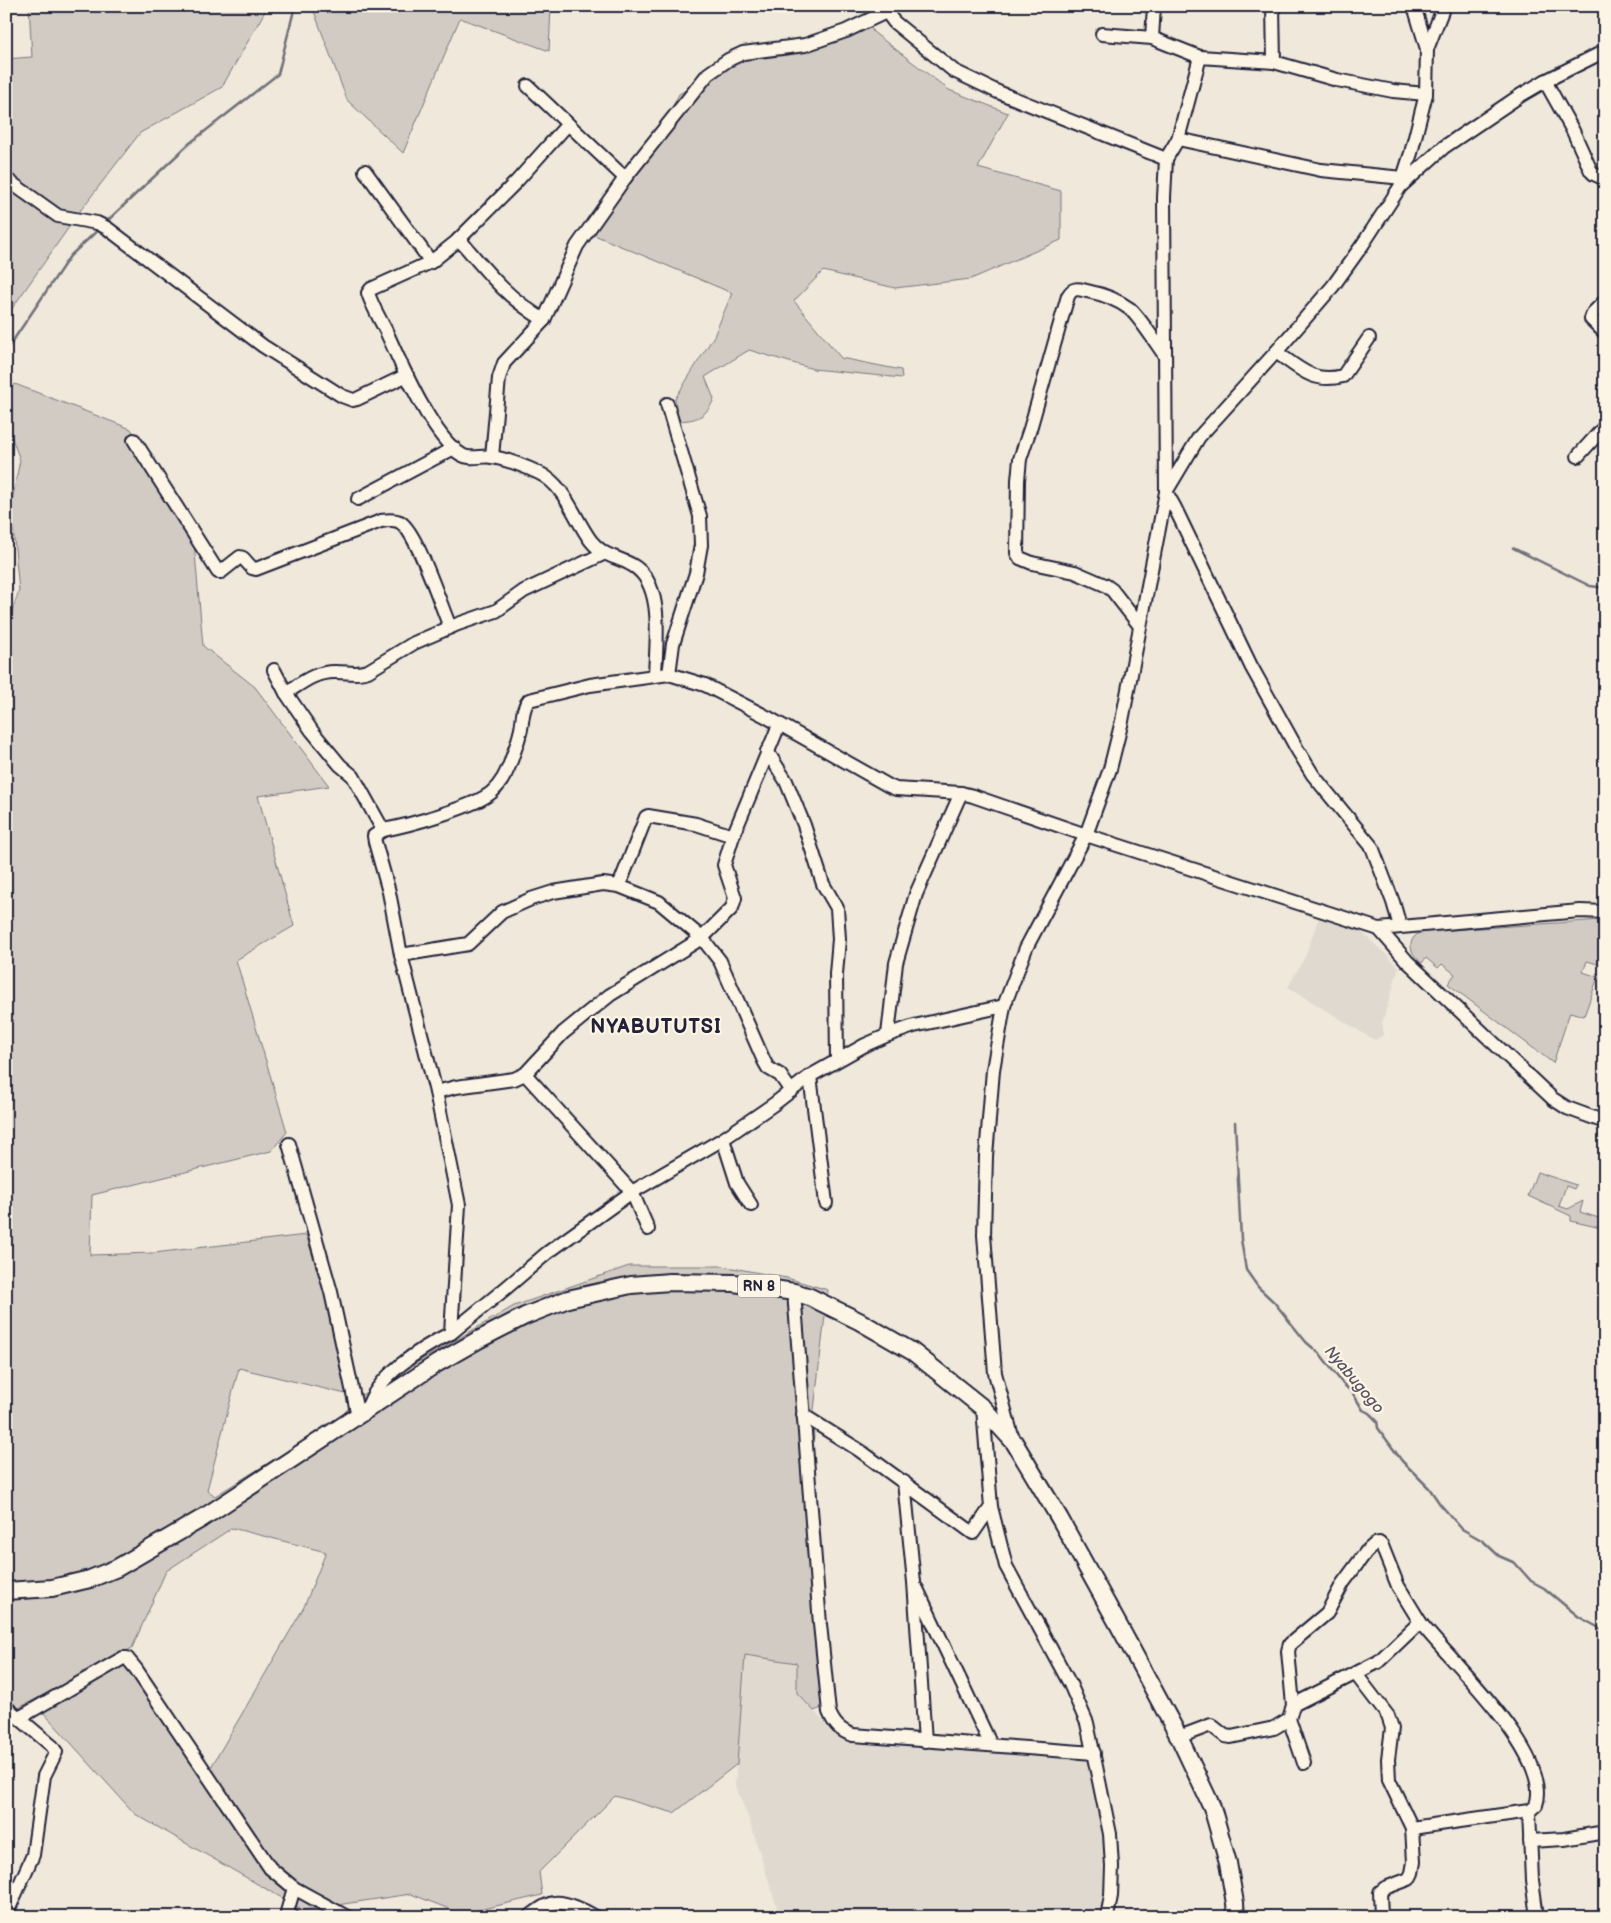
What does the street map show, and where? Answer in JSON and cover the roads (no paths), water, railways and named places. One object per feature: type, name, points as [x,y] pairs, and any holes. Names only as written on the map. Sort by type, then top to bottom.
[{"type":"main road","name":"RN 8","points":[[6,1592],[52,1588],[90,1579],[117,1568],[201,1519],[436,1364],[526,1316],[568,1299],[630,1285],[670,1282],[734,1283],[810,1296],[860,1321],[913,1352],[983,1408],[1014,1442],[1064,1528],[1179,1737],[1212,1807],[1228,1863],[1236,1917]]},
{"type":"street","points":[[1152,38],[1154,6]]},
{"type":"street","points":[[1273,6],[1274,62]]},
{"type":"street","points":[[1166,492],[1199,437],[1333,286],[1363,244],[1401,182],[1411,153],[1426,94],[1427,49],[1414,6]]},
{"type":"street","points":[[1427,49],[1444,6]]},
{"type":"street","points":[[492,457],[499,378],[504,363],[544,320],[576,246],[625,178],[708,74],[728,60],[743,54],[805,45],[846,31],[884,9],[894,22],[954,71],[998,92],[1166,159]]},
{"type":"street","points":[[1102,34],[1152,38],[1200,57],[1274,62],[1338,80],[1393,91],[1426,94]]},
{"type":"street","points":[[1178,139],[1314,169],[1401,182],[1444,147],[1544,81],[1605,51]]},
{"type":"street","points":[[1014,1442],[995,1373],[984,1235],[986,1156],[993,1070],[1004,1006],[1026,948],[1086,835],[1110,769],[1122,722],[1166,492],[1164,197],[1166,159],[1178,139],[1200,57]]},
{"type":"street","points":[[1544,81],[1573,131],[1591,171],[1605,179]]},
{"type":"street","points":[[528,86],[625,178]]},
{"type":"street","points":[[568,124],[516,182],[459,239],[431,262],[371,289],[368,293],[406,376],[444,437],[454,448],[464,456],[492,457],[538,473],[553,482],[591,541],[603,554],[632,565],[641,571],[654,598],[656,627],[655,674]]},
{"type":"street","points":[[365,172],[431,262]]},
{"type":"street","points":[[6,179],[58,216],[97,223],[107,228],[263,346],[342,396],[353,400],[357,399],[406,376]]},
{"type":"street","points":[[459,239],[494,281],[511,298],[544,320]]},
{"type":"street","points":[[1140,626],[1112,590],[1105,585],[1076,572],[1020,558],[1017,553],[1018,480],[1021,454],[1068,296],[1072,290],[1077,288],[1098,294],[1131,310],[1165,356]]},
{"type":"street","points":[[1605,301],[1591,319],[1605,333]]},
{"type":"street","points":[[1276,352],[1307,374],[1334,379],[1343,376],[1369,338]]},
{"type":"street","points":[[667,404],[700,516],[702,532],[696,574],[673,644],[669,674]]},
{"type":"street","points":[[1578,456],[1605,426]]},
{"type":"street","points":[[134,440],[218,572],[221,572],[240,558],[244,558],[252,568],[256,569],[381,521],[397,521],[402,523],[413,537],[450,627]]},
{"type":"street","points":[[358,499],[454,448]]},
{"type":"street","points":[[1166,492],[1176,508],[1251,666],[1297,749],[1313,775],[1372,847],[1400,926]]},
{"type":"street","points":[[286,693],[316,675],[335,672],[360,674],[368,671],[414,643],[450,627],[496,612],[524,591],[603,554]]},
{"type":"street","points":[[274,670],[286,693],[312,731],[340,764],[353,776],[383,830]]},
{"type":"street","points":[[451,1333],[459,1205],[436,1092],[400,955],[389,892],[374,836],[383,830],[444,813],[486,796],[493,791],[503,778],[513,757],[524,709],[529,700],[590,684],[655,674],[669,674],[706,686],[896,789],[961,793],[1379,929],[1580,911],[1605,912]]},
{"type":"street","points":[[436,1092],[456,1087],[514,1079],[525,1074],[563,1033],[610,995],[702,938],[732,908],[735,898],[724,864],[733,836],[779,725]]},
{"type":"street","points":[[767,751],[786,781],[804,825],[824,884],[837,908],[839,939],[836,974],[837,1060]]},
{"type":"street","points":[[888,1034],[896,963],[911,910],[916,894],[961,793]]},
{"type":"street","points":[[619,886],[648,816],[696,824],[733,836]]},
{"type":"street","points":[[400,955],[468,944],[502,912],[531,899],[553,892],[604,884],[619,886],[659,902],[702,938],[720,961],[768,1068],[780,1075],[791,1091]]},
{"type":"street","points":[[1379,929],[1406,961],[1553,1098],[1567,1108],[1605,1122]]},
{"type":"street","points":[[362,1413],[374,1392],[389,1375],[430,1343],[451,1333],[547,1253],[632,1192],[723,1139],[810,1076],[888,1034],[914,1026],[1004,1006]]},
{"type":"street","points":[[525,1074],[632,1192],[648,1229]]},
{"type":"street","points":[[810,1076],[826,1203]]},
{"type":"street","points":[[723,1139],[737,1182],[752,1205]]},
{"type":"street","points":[[289,1144],[331,1292],[362,1413]]},
{"type":"street","points":[[794,1292],[829,1712],[838,1728],[845,1733],[925,1741],[1094,1753]]},
{"type":"street","points":[[983,1408],[990,1507],[1006,1566],[1070,1684],[1087,1723],[1110,1834],[1111,1888],[1107,1917]]},
{"type":"street","points":[[803,1414],[904,1482],[973,1533],[990,1507]]},
{"type":"street","points":[[904,1482],[914,1582],[925,1741]]},
{"type":"street","points":[[1304,1763],[1290,1719],[1293,1705],[1288,1651],[1290,1644],[1327,1613],[1343,1583],[1366,1552],[1379,1543],[1382,1546],[1398,1586],[1420,1622],[1435,1642],[1454,1660],[1497,1710],[1519,1741],[1531,1765],[1538,1785],[1536,1805],[1528,1811],[1412,1828]]},
{"type":"street","points":[[914,1582],[991,1746]]},
{"type":"street","points":[[1293,1705],[1378,1662],[1420,1622]]},
{"type":"street","points":[[19,1718],[123,1658],[127,1658],[270,1868],[294,1888],[347,1917]]},
{"type":"street","points":[[1355,1673],[1388,1716],[1392,1728],[1388,1759],[1389,1780],[1412,1828],[1414,1862],[1412,1873],[1409,1880],[1385,1888],[1380,1892],[1381,1917]]},
{"type":"street","points":[[6,1707],[52,1746],[56,1752],[44,1776],[33,1855],[6,1914]]},
{"type":"street","points":[[1179,1737],[1211,1725],[1225,1736],[1231,1737],[1274,1728],[1290,1719]]},
{"type":"street","points":[[1528,1811],[1537,1917]]},
{"type":"street","points":[[1530,1841],[1564,1839],[1605,1832]]},
{"type":"street","points":[[287,1915],[294,1888]]},
{"type":"street","points":[[529,1917],[556,1902],[575,1907],[596,1917]]},
{"type":"waterway","points":[[106,222],[190,143],[278,74],[295,6]]},
{"type":"waterway","points":[[6,351],[70,256],[99,229]]},
{"type":"waterway","points":[[1513,548],[1590,586],[1605,588]]},
{"type":"waterway","name":"Nyabugogo","points":[[1235,1122],[1241,1239],[1246,1270],[1258,1287],[1274,1302],[1306,1342],[1321,1355],[1343,1384],[1352,1392],[1363,1410],[1377,1421],[1378,1428],[1402,1461],[1429,1488],[1462,1529],[1483,1541],[1499,1556],[1515,1563],[1531,1581],[1544,1588],[1579,1617],[1605,1631]]},
{"type":"district","name":"NYABUTUTSI","points":[[656,1026]]}]
